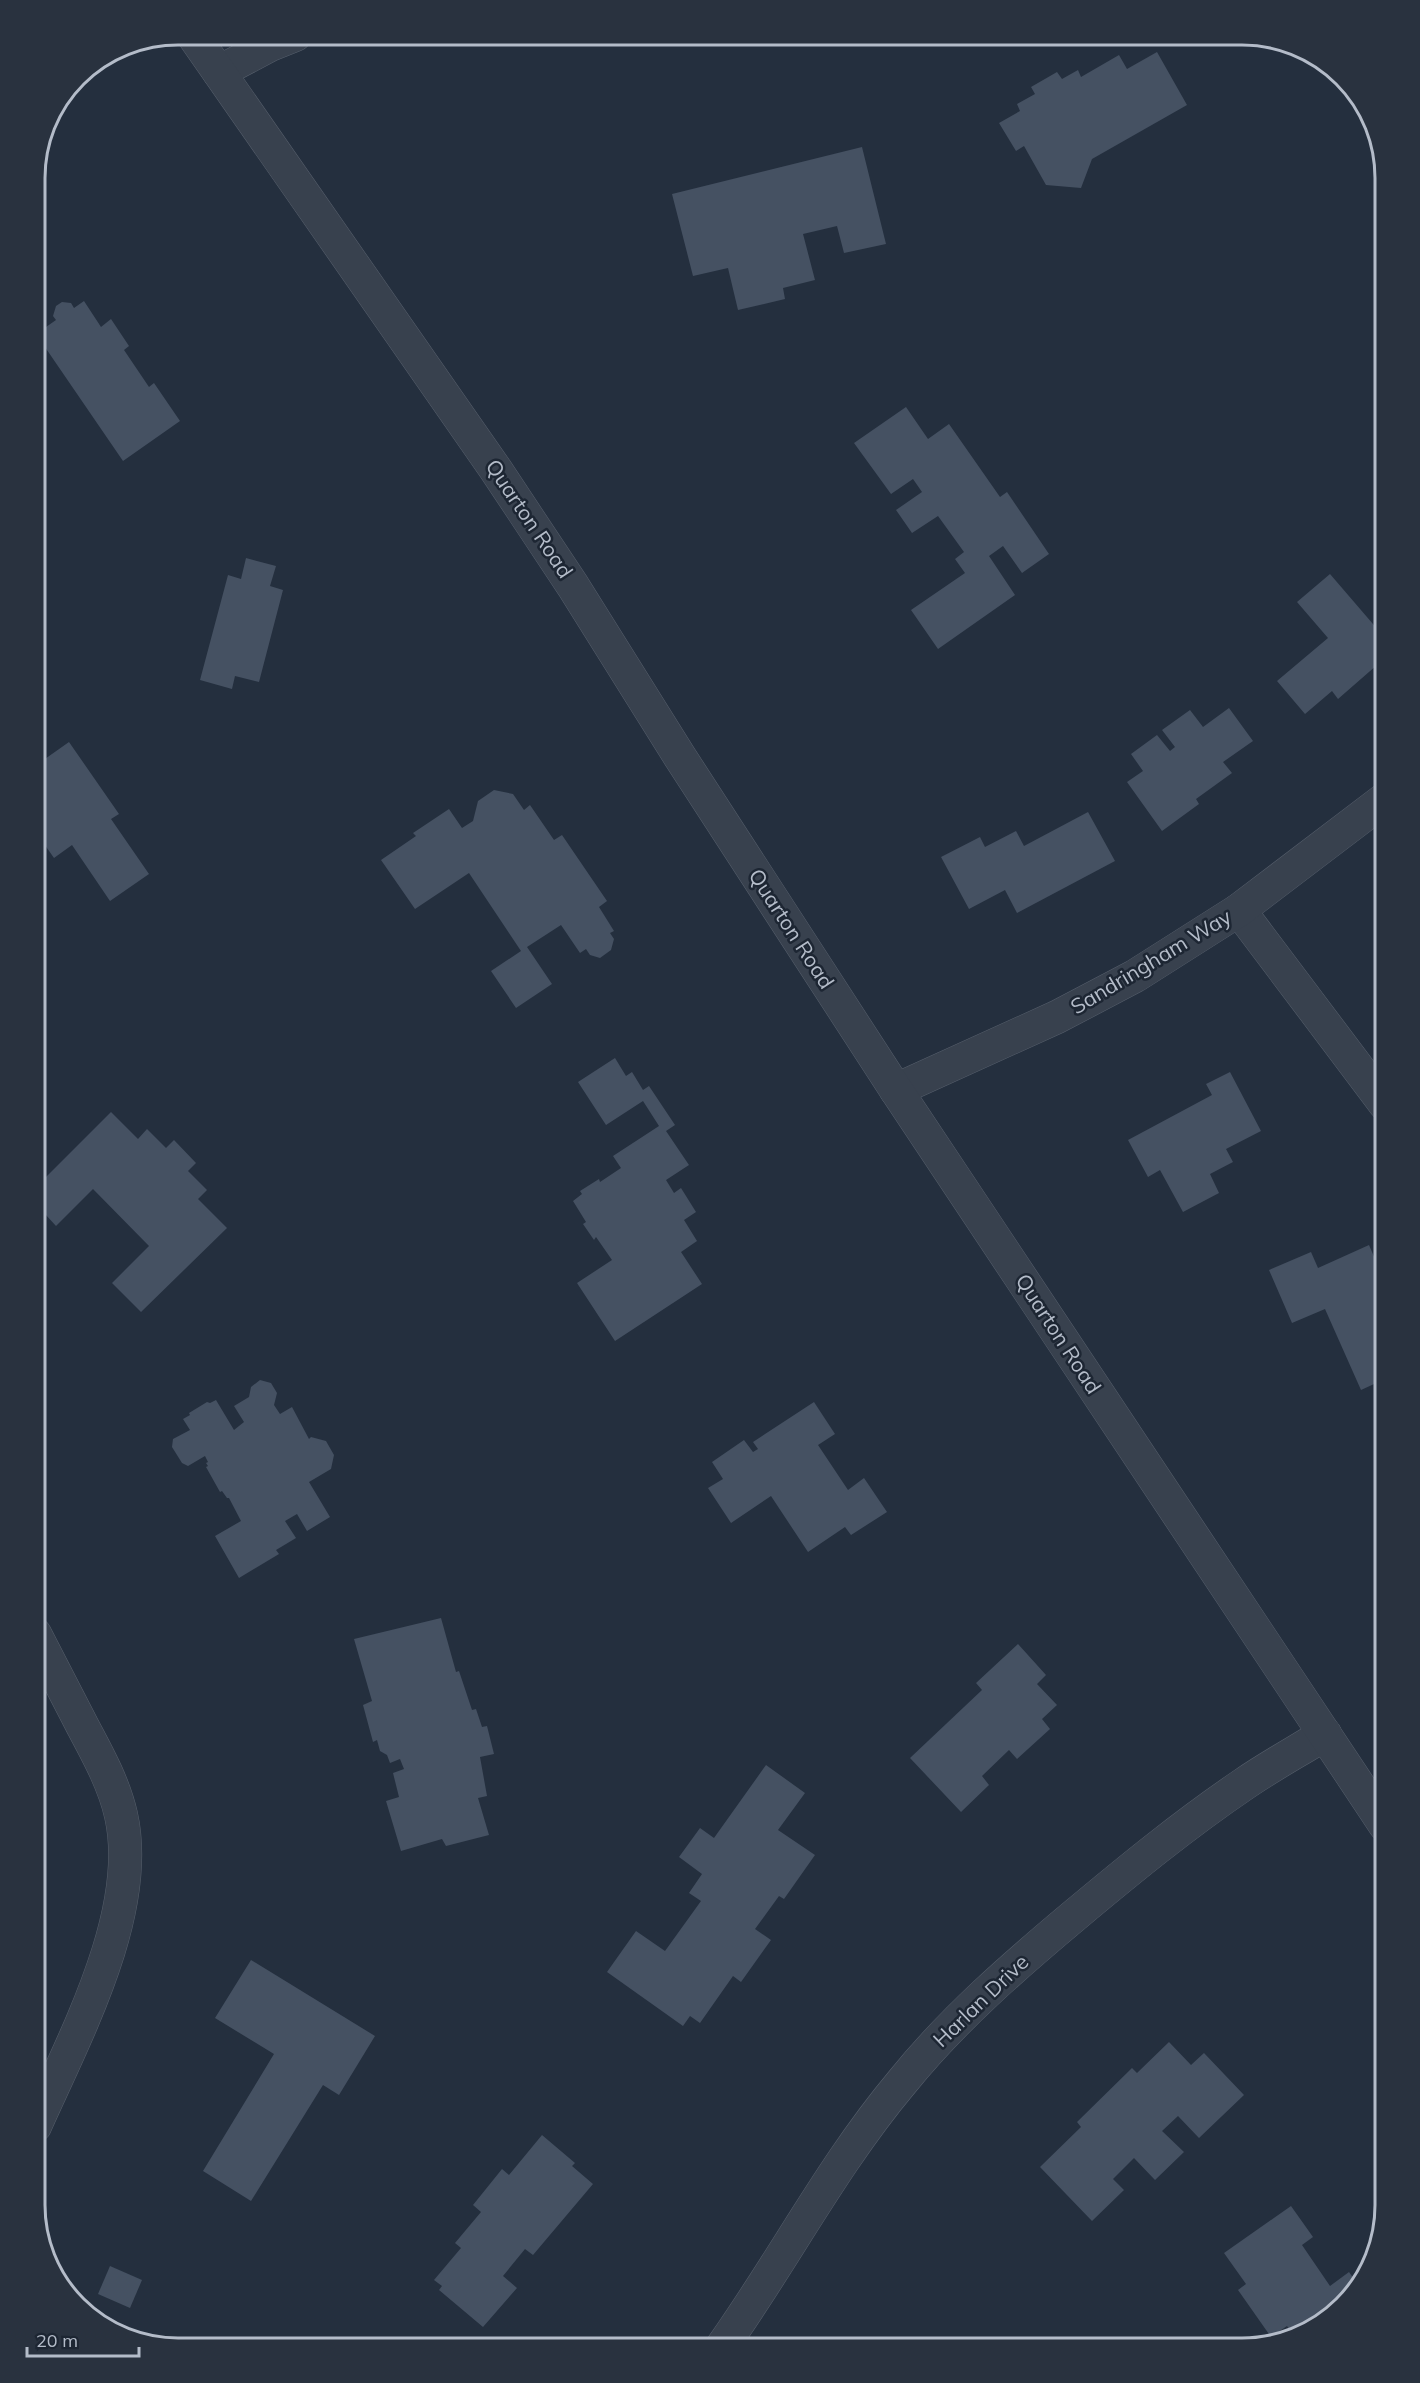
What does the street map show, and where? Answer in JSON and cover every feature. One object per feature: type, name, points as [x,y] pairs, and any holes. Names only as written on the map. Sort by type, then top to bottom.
[{"type":"street","name":"Quarton Road","points":[[201,45],[503,480],[896,1090],[1375,1809]]},
{"type":"street","points":[[219,72],[270,45]]},
{"type":"street","name":"Sandringham Way","points":[[896,1090],[1067,1012],[1136,976],[1239,910],[1375,807]]},
{"type":"street","points":[[1239,910],[1375,1089]]},
{"type":"street","points":[[45,1653],[104,1768],[121,1815],[126,1869],[118,1920],[101,1974],[45,2101]]},
{"type":"street","name":"Harlan Drive","points":[[728,2338],[789,2248],[853,2147],[902,2081],[940,2039],[996,1983],[1044,1940],[1165,1841],[1244,1784],[1325,1734]]},
{"type":"building","points":[[1157,52],[1187,105],[1092,159],[1081,188],[1046,185],[1024,146],[1016,151],[999,123],[1020,111],[1017,104],[1035,94],[1031,87],[1057,72],[1062,79],[1078,70],[1081,77],[1119,55],[1127,69]]},
{"type":"building","points":[[862,147],[886,244],[844,253],[837,226],[803,234],[815,280],[783,288],[785,299],[738,310],[728,268],[693,276],[672,194]]},
{"type":"building","points":[[84,301],[101,327],[111,319],[129,346],[124,350],[149,387],[154,383],[180,421],[123,461],[45,347],[45,328],[56,320],[53,316],[56,306],[62,302],[71,303],[74,308]]},
{"type":"building","points":[[906,407],[928,439],[949,424],[1000,497],[1007,492],[1049,554],[1022,573],[1003,546],[989,556],[1015,595],[938,649],[911,610],[965,573],[955,559],[964,552],[938,516],[912,533],[896,510],[922,492],[913,479],[891,494],[854,443]]},
{"type":"building","points":[[246,558],[276,566],[270,586],[283,590],[259,682],[235,676],[232,689],[200,680],[228,575],[241,579]]},
{"type":"building","points":[[1330,574],[1375,626],[1375,667],[1338,699],[1332,691],[1305,714],[1277,681],[1328,638],[1297,602]]},
{"type":"building","points":[[1229,708],[1253,741],[1223,762],[1232,773],[1196,799],[1199,804],[1162,831],[1127,782],[1143,771],[1131,754],[1157,735],[1170,751],[1175,747],[1162,730],[1190,710],[1203,727]]},
{"type":"building","points":[[69,742],[119,814],[111,819],[149,874],[110,901],[72,845],[54,858],[45,845],[45,759]]},
{"type":"building","points":[[494,790],[513,794],[524,810],[530,805],[554,840],[562,835],[607,901],[599,907],[614,931],[610,933],[614,939],[611,950],[600,958],[590,955],[586,949],[580,953],[561,925],[527,947],[552,984],[516,1008],[491,971],[521,951],[469,873],[415,909],[381,860],[416,836],[413,833],[449,809],[462,828],[473,821],[478,801]]},
{"type":"building","points":[[1088,812],[1115,861],[1017,913],[1005,890],[969,909],[941,857],[980,837],[985,847],[1016,831],[1024,846]]},
{"type":"building","points":[[615,1058],[626,1076],[632,1072],[643,1090],[649,1086],[675,1125],[666,1131],[689,1165],[666,1180],[674,1193],[681,1188],[696,1212],[684,1220],[697,1241],[681,1252],[702,1284],[615,1341],[577,1283],[612,1260],[596,1237],[594,1240],[583,1224],[586,1222],[573,1201],[582,1194],[580,1191],[599,1179],[600,1182],[621,1168],[613,1156],[659,1126],[643,1101],[606,1125],[578,1082]]},
{"type":"building","points":[[1230,1072],[1261,1131],[1226,1149],[1233,1162],[1210,1174],[1219,1193],[1183,1212],[1160,1170],[1148,1177],[1128,1140],[1212,1095],[1206,1084]]},
{"type":"building","points":[[111,1112],[138,1139],[147,1129],[166,1148],[174,1140],[196,1163],[188,1171],[207,1190],[198,1199],[227,1228],[141,1312],[112,1283],[149,1246],[93,1189],[56,1226],[45,1214],[45,1178]]},
{"type":"building","points":[[1369,1245],[1375,1259],[1375,1384],[1361,1390],[1325,1309],[1292,1323],[1269,1270],[1311,1252],[1318,1268]]},
{"type":"building","points":[[260,1380],[271,1383],[277,1393],[274,1405],[280,1414],[292,1407],[309,1439],[311,1437],[326,1441],[334,1455],[331,1469],[309,1482],[330,1517],[307,1531],[297,1514],[285,1521],[296,1538],[276,1550],[279,1554],[239,1578],[215,1536],[241,1521],[229,1498],[222,1491],[220,1492],[206,1467],[208,1462],[205,1456],[188,1466],[182,1463],[172,1447],[173,1439],[190,1430],[183,1419],[207,1402],[216,1400],[234,1430],[244,1422],[234,1406],[249,1397],[251,1387]]},
{"type":"building","points":[[814,1402],[835,1434],[818,1445],[848,1490],[864,1478],[887,1512],[851,1535],[845,1527],[808,1552],[771,1496],[731,1523],[708,1488],[723,1479],[712,1462],[744,1440],[753,1452],[758,1449],[753,1442]]},
{"type":"building","points":[[441,1618],[456,1672],[459,1671],[472,1710],[476,1709],[482,1727],[487,1726],[494,1754],[480,1757],[487,1796],[478,1798],[489,1835],[446,1846],[442,1839],[401,1851],[386,1801],[399,1797],[393,1773],[404,1769],[400,1759],[390,1763],[387,1755],[380,1751],[377,1740],[373,1742],[363,1705],[372,1701],[354,1639]]},
{"type":"building","points":[[1018,1644],[1046,1675],[1037,1684],[1057,1705],[1042,1719],[1050,1729],[1017,1759],[1009,1750],[982,1776],[989,1785],[961,1812],[910,1758],[982,1690],[976,1683]]},
{"type":"building","points":[[766,1765],[805,1793],[778,1830],[815,1855],[784,1899],[779,1896],[755,1929],[771,1940],[741,1982],[733,1976],[700,2023],[690,2016],[683,2026],[607,1972],[636,1931],[665,1951],[701,1901],[689,1893],[702,1874],[679,1857],[700,1828],[714,1838]]},
{"type":"building","points":[[251,1960],[375,2036],[339,2095],[323,2085],[251,2201],[203,2171],[274,2054],[215,2018]]},
{"type":"building","points":[[1169,2042],[1191,2065],[1204,2053],[1244,2095],[1199,2138],[1178,2116],[1162,2131],[1184,2152],[1155,2180],[1134,2158],[1113,2179],[1124,2190],[1092,2221],[1040,2167],[1081,2127],[1077,2122],[1132,2068],[1137,2073]]},
{"type":"building","points":[[542,2135],[575,2163],[572,2166],[593,2184],[533,2255],[525,2249],[503,2276],[517,2288],[483,2327],[439,2290],[442,2286],[434,2280],[461,2248],[455,2243],[481,2212],[473,2205],[502,2169],[509,2175]]},
{"type":"building","points":[[1291,2206],[1313,2237],[1302,2245],[1330,2286],[1349,2272],[1353,2278],[1342,2293],[1316,2316],[1289,2329],[1287,2326],[1269,2335],[1238,2290],[1246,2284],[1224,2253]]},
{"type":"building","points":[[110,2266],[142,2280],[130,2308],[98,2294]]}]
